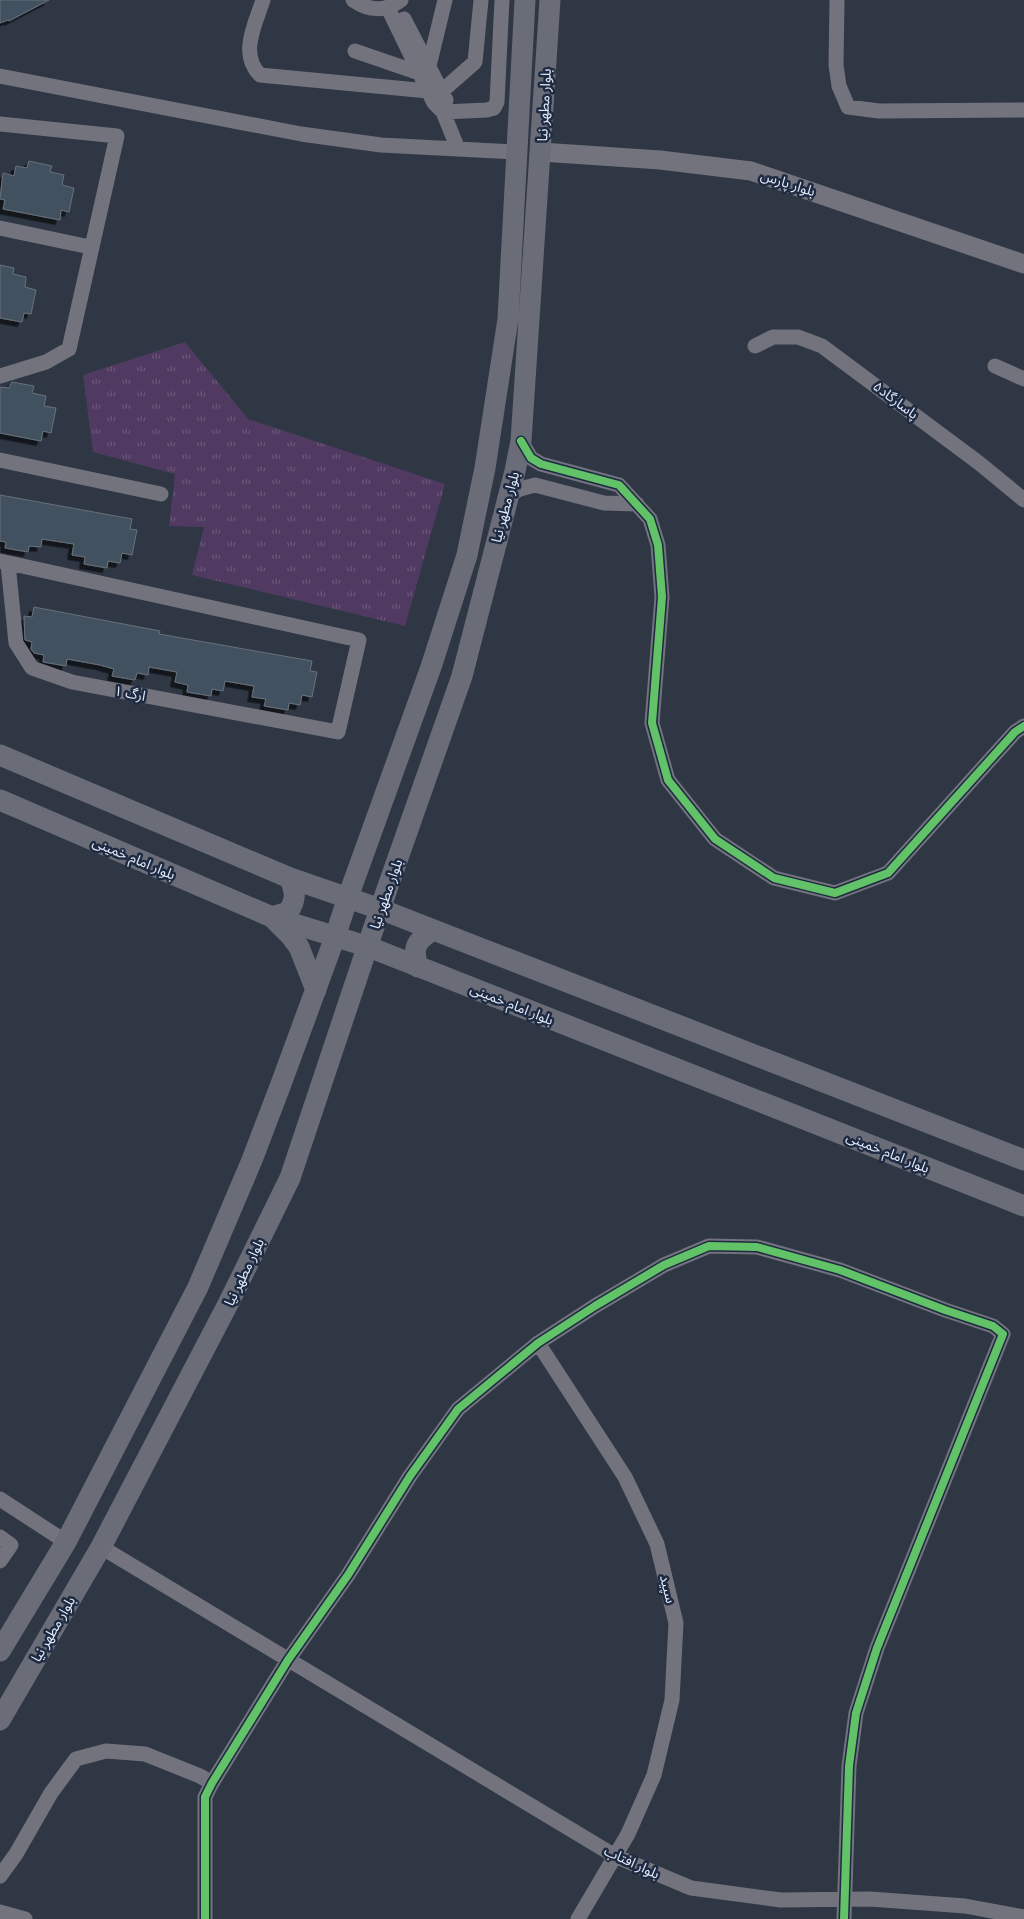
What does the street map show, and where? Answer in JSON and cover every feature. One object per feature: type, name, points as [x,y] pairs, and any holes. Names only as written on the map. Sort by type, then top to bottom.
[{"type":"main road","name":"بلوار مطهر نیا","points":[[0,1651],[66,1542],[198,1287],[252,1160],[336,937],[348,898],[431,667],[467,555],[485,468],[508,319],[525,0]]},
{"type":"main road","name":"بلوار مطهر نیا","points":[[0,1720],[101,1547],[229,1302],[290,1178],[380,910],[462,676],[515,470],[520,440],[550,0]]},
{"type":"main road","points":[[485,468],[515,470]]},
{"type":"main road","points":[[0,755],[290,878],[434,930],[1023,1155]]},
{"type":"main road","name":"بلوار امام خمینی","points":[[0,800],[272,916],[368,947],[1024,1206]]},
{"type":"main road","points":[[272,916],[288,912],[294,904],[296,893],[290,878]]},
{"type":"main road","points":[[272,916],[290,934],[299,947],[316,990]]},
{"type":"main road","points":[[418,967],[414,954],[416,946],[423,936],[434,930]]},
{"type":"street","points":[[263,0],[248,48],[251,64],[260,75],[435,91],[475,62],[481,0]]},
{"type":"street","points":[[353,0],[370,8],[395,4],[435,91],[434,103],[444,112],[458,149]]},
{"type":"street","points":[[424,69],[445,0]]},
{"type":"street","points":[[444,112],[487,110],[494,108],[498,102],[502,0]]},
{"type":"street","points":[[837,0],[836,65],[839,86],[848,107],[879,111],[1024,110]]},
{"type":"street","points":[[355,51],[424,69]]},
{"type":"street","points":[[0,76],[301,134],[381,145],[517,152]]},
{"type":"street","points":[[0,124],[117,136],[90,247],[69,349],[46,362],[0,376]]},
{"type":"street","name":"بلوار پارس","points":[[541,152],[660,160],[751,171],[1024,264]]},
{"type":"street","points":[[0,228],[90,247]]},
{"type":"street","name":"پاسارگاد۵","points":[[755,346],[773,337],[798,337],[822,346],[972,457],[1024,500]]},
{"type":"street","points":[[995,366],[1024,379]]},
{"type":"street","points":[[520,440],[530,458],[541,464],[619,485],[650,519],[658,545],[662,597],[652,723],[668,780],[715,839],[774,878],[835,892],[888,873],[1015,732],[1024,726]]},
{"type":"street","points":[[0,460],[161,494]]},
{"type":"street","points":[[507,496],[520,489],[535,485],[604,503],[637,504]]},
{"type":"street","name":"ارگ ۱","points":[[4,563],[360,640],[338,732],[72,682],[32,668],[16,643],[4,563]]},
{"type":"street","points":[[205,1919],[205,1797],[288,1660],[348,1574],[410,1476],[458,1409],[538,1343],[664,1265],[709,1246],[757,1247],[840,1270],[993,1326],[1003,1334],[877,1648],[856,1713],[849,1766],[844,1919]]},
{"type":"street","name":"سپید","points":[[538,1343],[625,1477],[657,1544],[676,1622],[672,1700],[654,1775],[628,1834],[578,1919]]},
{"type":"street","points":[[0,1499],[66,1542]]},
{"type":"street","points":[[0,1562],[4,1543]]},
{"type":"street","name":"بلوار افتاب","points":[[101,1547],[615,1856],[691,1888],[781,1900],[870,1899],[965,1906],[1024,1917]]},
{"type":"street","points":[[0,1876],[16,1854],[51,1793],[76,1759],[106,1751],[145,1754],[200,1776],[212,1783]]},
{"type":"street","points":[[0,1912],[26,1919]]},
{"type":"green space","points":[[185,342],[248,419],[445,484],[405,626],[192,575],[204,527],[169,526],[175,474],[93,452],[83,375]]},
{"type":"building","points":[[0,0],[49,0],[9,21],[0,23]]},
{"type":"building","points":[[29,161],[52,166],[50,172],[64,175],[62,185],[74,188],[69,212],[61,210],[60,220],[3,209],[5,200],[0,199],[3,173],[14,176],[16,166],[27,168]]},
{"type":"building","points":[[0,265],[14,268],[13,274],[26,277],[25,287],[36,290],[31,314],[24,313],[22,322],[0,318]]},
{"type":"building","points":[[12,382],[34,386],[32,393],[46,396],[44,406],[56,408],[51,433],[43,431],[41,441],[0,433],[0,387],[9,388]]},
{"type":"building","points":[[0,495],[132,519],[130,529],[137,530],[132,555],[122,553],[120,563],[108,561],[107,568],[84,564],[85,557],[72,555],[74,544],[42,539],[41,547],[29,546],[28,552],[5,548],[6,542],[0,541]]},
{"type":"building","points":[[34,607],[160,631],[159,634],[312,661],[310,671],[317,672],[312,697],[302,695],[300,705],[289,703],[288,710],[264,706],[266,699],[252,697],[254,686],[225,681],[223,691],[212,689],[211,696],[187,692],[188,685],[175,682],[177,672],[149,667],[148,675],[137,673],[135,680],[112,676],[114,669],[100,665],[67,659],[66,666],[43,662],[44,655],[34,653],[31,649],[32,642],[25,640],[24,616],[32,617]]},
{"type":"cycle path","points":[[521,441],[531,458],[541,464],[619,485],[650,519],[658,545],[662,597],[652,723],[668,780],[715,839],[774,878],[835,893],[888,873],[1015,732],[1024,726]]},
{"type":"cycle path","points":[[205,1919],[205,1797],[288,1660],[348,1575],[410,1476],[458,1409],[538,1343],[664,1265],[709,1246],[757,1247],[840,1270],[993,1326],[1003,1334],[877,1648],[856,1713],[849,1766],[844,1919]]}]
